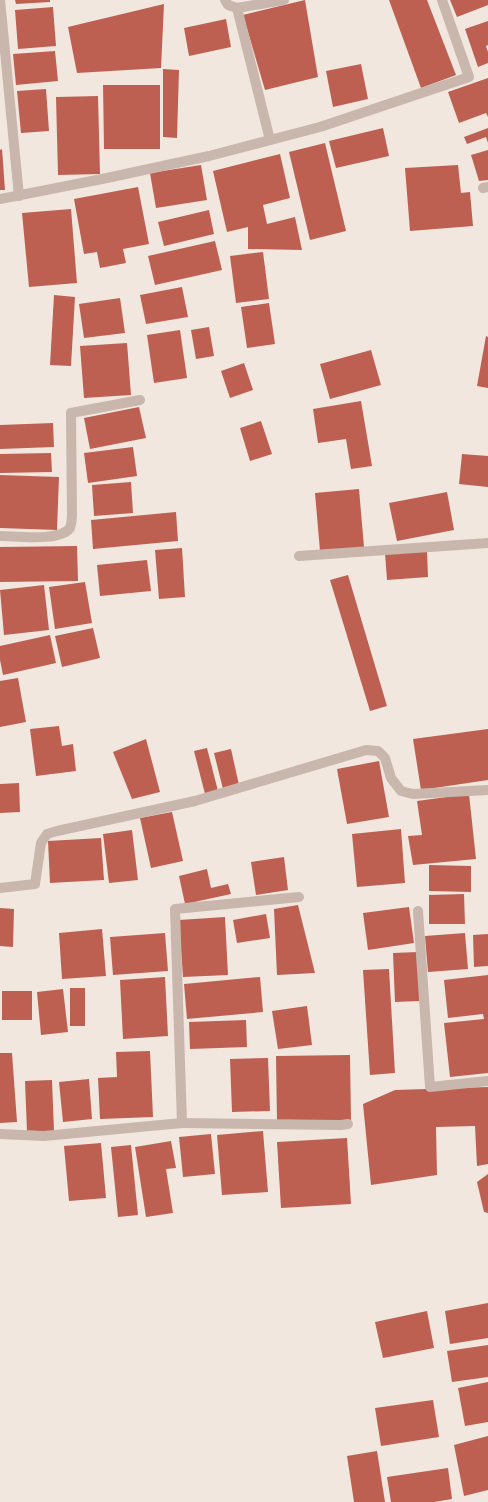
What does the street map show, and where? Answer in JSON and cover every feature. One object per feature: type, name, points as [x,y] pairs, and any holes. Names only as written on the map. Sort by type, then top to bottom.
[{"type":"street","points":[[0,0],[18,196]]},
{"type":"street","points":[[225,0],[228,5],[237,8],[284,0]]},
{"type":"street","points":[[0,199],[209,156],[320,127],[469,77],[442,0]]},
{"type":"street","points":[[237,8],[270,140]]},
{"type":"street","points":[[0,536],[53,537],[63,534],[70,527],[72,516],[71,413],[140,400]]},
{"type":"street","points":[[299,556],[488,543]]},
{"type":"street","points":[[0,888],[35,884],[40,843],[47,834],[195,801],[324,761],[366,750],[378,751],[385,758],[392,778],[401,791],[413,794],[488,790]]},
{"type":"street","points":[[182,1123],[176,909],[299,897]]},
{"type":"street","points":[[418,911],[430,1087],[488,1082]]},
{"type":"street","points":[[0,1134],[44,1136],[182,1123],[348,1124]]},
{"type":"building","points":[[15,0],[50,0],[50,2],[16,4]]},
{"type":"building","points":[[305,0],[318,77],[265,90],[243,15]]},
{"type":"building","points":[[389,0],[427,0],[456,75],[421,88]]},
{"type":"building","points":[[450,0],[488,0],[488,5],[457,17]]},
{"type":"building","points":[[164,4],[161,68],[77,73],[68,27]]},
{"type":"building","points":[[53,7],[56,46],[18,49],[15,10]]},
{"type":"building","points":[[226,19],[231,47],[189,56],[184,28]]},
{"type":"building","points":[[488,21],[488,45],[486,46],[488,52],[488,63],[478,67],[465,29]]},
{"type":"building","points":[[55,51],[58,81],[16,85],[13,54]]},
{"type":"building","points":[[361,64],[368,99],[333,107],[326,71]]},
{"type":"building","points":[[163,69],[179,70],[177,138],[163,137]]},
{"type":"building","points":[[488,78],[488,117],[486,113],[459,123],[448,92]]},
{"type":"building","points":[[103,85],[160,85],[160,149],[104,149]]},
{"type":"building","points":[[46,89],[49,131],[21,133],[17,91]]},
{"type":"building","points":[[98,96],[100,174],[58,175],[56,97]]},
{"type":"building","points":[[383,128],[389,156],[336,168],[329,141]]},
{"type":"building","points":[[488,128],[488,143],[486,137],[467,144],[464,137]]},
{"type":"building","points":[[325,143],[346,231],[310,240],[289,152]]},
{"type":"building","points":[[2,149],[5,190],[0,190],[0,150]]},
{"type":"building","points":[[488,150],[488,180],[479,181],[471,155]]},
{"type":"building","points":[[280,154],[290,198],[263,205],[267,224],[295,217],[302,250],[248,249],[248,227],[227,232],[213,171]]},
{"type":"building","points":[[201,165],[207,200],[156,208],[150,173]]},
{"type":"building","points":[[458,165],[461,193],[470,192],[473,226],[410,231],[405,168]]},
{"type":"building","points":[[138,187],[149,244],[123,249],[126,263],[100,268],[97,252],[84,254],[74,199]]},
{"type":"building","points":[[71,209],[77,283],[29,287],[22,213]]},
{"type":"building","points":[[209,210],[214,234],[164,246],[158,222]]},
{"type":"building","points":[[215,241],[222,270],[155,285],[148,256]]},
{"type":"building","points":[[263,252],[269,299],[236,303],[230,256]]},
{"type":"building","points":[[182,287],[188,317],[146,324],[140,295]]},
{"type":"building","points":[[54,295],[75,297],[71,366],[50,365]]},
{"type":"building","points":[[120,298],[125,333],[84,338],[79,304]]},
{"type":"building","points":[[269,303],[275,344],[247,348],[241,307]]},
{"type":"building","points":[[209,327],[214,356],[196,359],[191,330]]},
{"type":"building","points":[[180,330],[187,378],[154,383],[147,335]]},
{"type":"building","points":[[486,336],[488,337],[488,388],[477,386]]},
{"type":"building","points":[[127,343],[131,395],[84,398],[80,346]]},
{"type":"building","points":[[371,350],[381,385],[330,399],[320,364]]},
{"type":"building","points":[[244,363],[253,390],[230,398],[221,371]]},
{"type":"building","points":[[361,401],[372,466],[351,469],[346,439],[318,443],[313,409]]},
{"type":"building","points":[[139,407],[146,438],[90,449],[84,418]]},
{"type":"building","points":[[261,421],[272,454],[250,461],[240,428]]},
{"type":"building","points":[[53,423],[54,447],[0,449],[0,425]]},
{"type":"building","points":[[133,447],[137,476],[88,483],[84,453]]},
{"type":"building","points":[[51,453],[52,472],[0,473],[0,454]]},
{"type":"building","points":[[462,454],[488,456],[488,487],[459,484]]},
{"type":"building","points":[[0,475],[59,477],[57,530],[0,528]]},
{"type":"building","points":[[131,482],[133,513],[94,516],[92,485]]},
{"type":"building","points":[[359,489],[364,547],[320,551],[315,493]]},
{"type":"building","points":[[447,492],[454,530],[397,541],[389,503]]},
{"type":"building","points":[[176,512],[178,541],[93,549],[91,520]]},
{"type":"building","points":[[77,546],[78,581],[0,582],[0,547]]},
{"type":"building","points":[[182,548],[185,597],[159,599],[155,550]]},
{"type":"building","points":[[427,550],[428,577],[387,580],[385,553]]},
{"type":"building","points":[[147,560],[151,591],[100,596],[97,565]]},
{"type":"building","points":[[348,575],[387,706],[370,711],[330,580]]},
{"type":"building","points":[[85,582],[92,623],[55,629],[49,587]]},
{"type":"building","points":[[44,585],[49,630],[4,635],[0,590]]},
{"type":"building","points":[[93,628],[100,658],[62,667],[55,636]]},
{"type":"building","points":[[50,635],[56,663],[3,675],[0,660],[0,646]]},
{"type":"building","points":[[18,678],[26,722],[0,727],[0,681]]},
{"type":"building","points":[[59,726],[62,746],[73,744],[76,771],[36,776],[30,729]]},
{"type":"building","points":[[488,729],[488,780],[421,790],[413,739]]},
{"type":"building","points":[[146,739],[160,792],[132,799],[113,752]]},
{"type":"building","points":[[207,748],[218,791],[205,794],[194,751]]},
{"type":"building","points":[[231,749],[239,785],[223,789],[214,753]]},
{"type":"building","points":[[379,761],[389,817],[347,824],[337,769]]},
{"type":"building","points":[[19,783],[20,812],[0,813],[0,784]]},
{"type":"building","points":[[469,794],[476,859],[413,865],[408,836],[422,835],[417,801]]},
{"type":"building","points":[[172,812],[183,861],[151,868],[140,818]]},
{"type":"building","points":[[401,829],[405,883],[357,887],[352,834]]},
{"type":"building","points":[[132,830],[138,880],[109,883],[103,834]]},
{"type":"building","points":[[101,838],[104,880],[50,883],[48,841]]},
{"type":"building","points":[[284,857],[288,890],[256,895],[251,862]]},
{"type":"building","points":[[429,865],[471,866],[471,892],[429,891]]},
{"type":"building","points":[[207,869],[211,888],[228,884],[231,894],[185,904],[179,876]]},
{"type":"building","points":[[464,894],[465,924],[429,924],[429,895]]},
{"type":"building","points":[[298,905],[315,973],[277,975],[274,909]]},
{"type":"building","points":[[409,907],[414,943],[368,950],[363,913]]},
{"type":"building","points":[[0,908],[14,909],[13,947],[0,946]]},
{"type":"building","points":[[266,914],[270,938],[237,943],[233,920]]},
{"type":"building","points":[[225,917],[228,975],[183,977],[179,920]]},
{"type":"building","points":[[102,929],[106,976],[62,979],[59,933]]},
{"type":"building","points":[[165,933],[168,971],[113,975],[110,937]]},
{"type":"building","points":[[465,933],[468,969],[428,972],[425,936]]},
{"type":"building","points":[[488,934],[488,966],[474,967],[473,935]]},
{"type":"building","points":[[418,952],[420,1001],[395,1002],[393,953]]},
{"type":"building","points":[[389,969],[395,1073],[370,1075],[363,970]]},
{"type":"building","points":[[488,975],[488,1073],[450,1077],[444,1023],[484,1019],[483,1014],[448,1018],[444,980]]},
{"type":"building","points":[[165,977],[168,1036],[123,1039],[120,980]]},
{"type":"building","points":[[260,977],[263,1012],[187,1019],[184,984]]},
{"type":"building","points":[[70,988],[85,988],[85,1026],[70,1026]]},
{"type":"building","points":[[63,989],[68,1032],[41,1035],[37,992]]},
{"type":"building","points":[[2,991],[32,991],[32,1020],[2,1020]]},
{"type":"building","points":[[307,1006],[312,1045],[278,1049],[272,1011]]},
{"type":"building","points":[[246,1020],[247,1047],[190,1049],[189,1022]]},
{"type":"building","points":[[150,1051],[153,1117],[100,1119],[98,1078],[117,1077],[116,1052]]},
{"type":"building","points":[[0,1053],[12,1053],[17,1122],[0,1123]]},
{"type":"building","points":[[350,1055],[351,1120],[277,1122],[276,1056]]},
{"type":"building","points":[[268,1058],[270,1111],[232,1112],[230,1059]]},
{"type":"building","points":[[89,1079],[92,1119],[63,1122],[59,1082]]},
{"type":"building","points":[[52,1080],[54,1131],[27,1132],[25,1081]]},
{"type":"building","points":[[488,1087],[488,1164],[477,1166],[475,1126],[436,1127],[437,1175],[371,1185],[363,1104],[395,1090]]},
{"type":"building","points":[[263,1131],[268,1192],[222,1195],[217,1135]]},
{"type":"building","points":[[211,1134],[215,1174],[183,1177],[179,1137]]},
{"type":"building","points":[[347,1138],[351,1204],[281,1208],[277,1142]]},
{"type":"building","points":[[171,1141],[176,1168],[166,1169],[173,1213],[146,1217],[135,1147]]},
{"type":"building","points":[[101,1143],[106,1198],[69,1201],[64,1146]]},
{"type":"building","points":[[131,1145],[138,1215],[118,1217],[111,1147]]},
{"type":"building","points":[[488,1174],[488,1213],[484,1212],[477,1182]]},
{"type":"building","points":[[488,1303],[488,1338],[450,1344],[445,1311]]},
{"type":"building","points":[[427,1311],[434,1348],[383,1358],[375,1322]]},
{"type":"building","points":[[488,1345],[488,1377],[452,1382],[447,1351]]},
{"type":"building","points":[[488,1382],[488,1422],[465,1426],[458,1388]]},
{"type":"building","points":[[433,1400],[439,1437],[381,1446],[375,1408]]},
{"type":"building","points":[[488,1436],[488,1490],[464,1496],[454,1445]]},
{"type":"building","points":[[377,1451],[385,1502],[354,1502],[347,1456]]},
{"type":"building","points":[[448,1468],[452,1499],[434,1502],[391,1502],[387,1477]]}]
